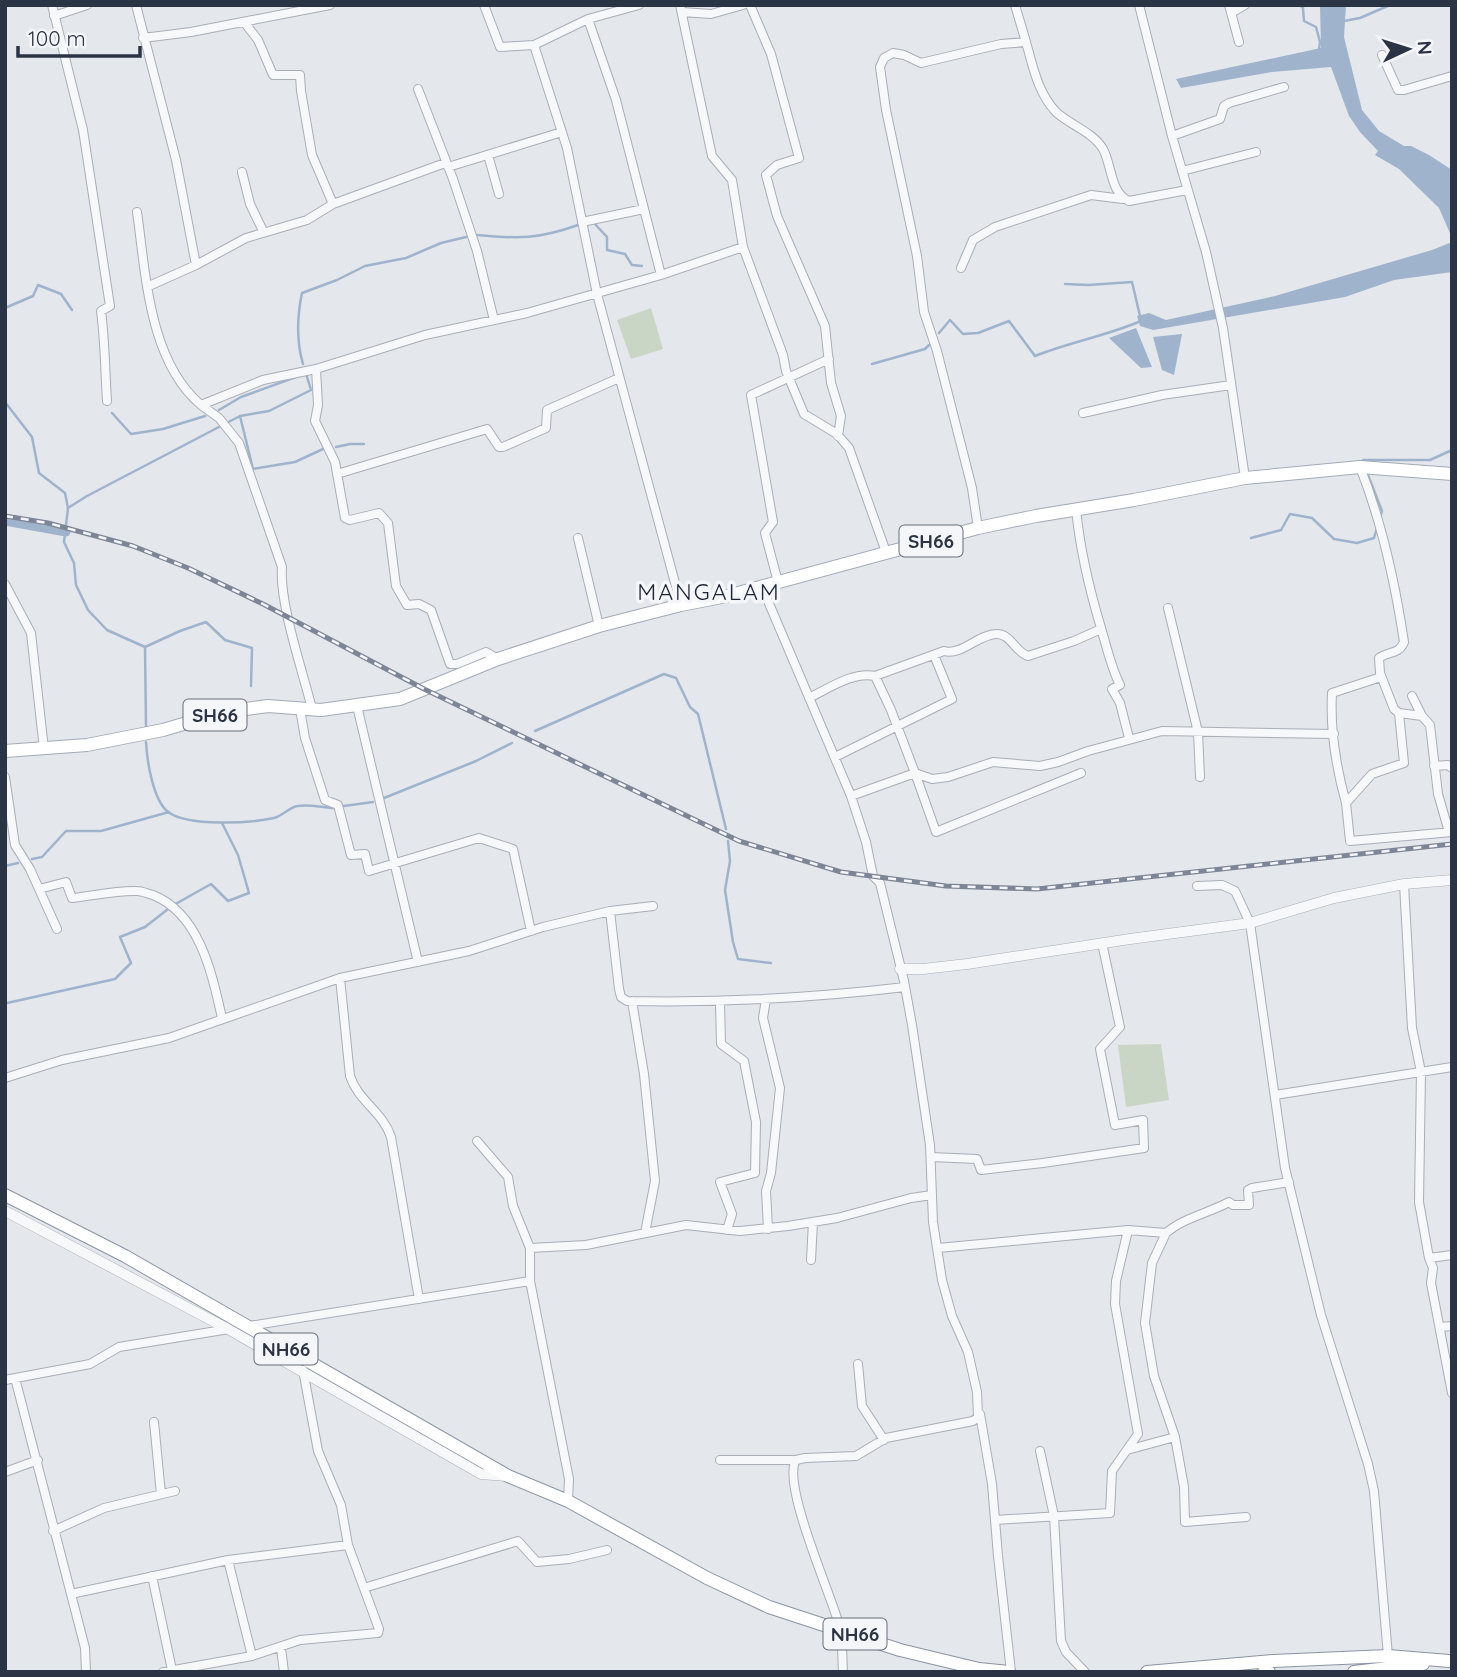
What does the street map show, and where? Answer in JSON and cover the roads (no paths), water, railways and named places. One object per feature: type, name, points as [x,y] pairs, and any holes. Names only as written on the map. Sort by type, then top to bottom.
[{"type":"main road","name":"SH66","points":[[5,751],[87,745],[163,730],[224,712],[268,706],[306,709],[357,706],[400,698],[498,659],[598,626],[762,587],[978,528],[1076,509],[1245,478],[1360,467],[1452,474]]},
{"type":"main road","name":"NH66","points":[[5,1195],[125,1256],[508,1476],[568,1501],[706,1578],[769,1607],[900,1650],[979,1670],[1010,1672]]},
{"type":"main road","points":[[1147,1672],[1283,1666],[1388,1656],[1451,1664]]},
{"type":"main road","points":[[1354,1672],[1451,1664]]},
{"type":"street","points":[[52,5],[83,130],[110,306],[101,311],[107,401]]},
{"type":"street","points":[[54,16],[87,5]]},
{"type":"street","points":[[136,5],[176,160],[196,265]]},
{"type":"street","points":[[144,38],[191,32],[330,5]]},
{"type":"street","points":[[484,5],[500,47],[534,45],[588,19],[639,5]]},
{"type":"street","points":[[743,5],[711,14],[681,8],[712,156],[732,180],[743,247],[804,414],[838,436],[849,448],[886,552]]},
{"type":"street","points":[[751,5],[771,54],[799,158],[777,166],[766,175],[777,216],[825,326],[831,383],[841,416],[838,436]]},
{"type":"street","points":[[1015,5],[1039,86],[1056,111],[1102,146],[1123,199]]},
{"type":"street","points":[[1139,5],[1172,136],[1206,252],[1223,328],[1245,478]]},
{"type":"street","points":[[1239,42],[1230,9],[1245,5]]},
{"type":"street","points":[[588,19],[616,100],[661,275]]},
{"type":"street","points":[[244,22],[258,40],[273,75],[300,75],[312,155],[333,204]]},
{"type":"street","points":[[978,528],[972,488],[944,387],[937,351],[924,312],[917,256],[886,110],[880,67],[884,58],[893,54],[904,55],[921,63],[1001,44],[1026,42]]},
{"type":"street","points":[[534,45],[562,132],[597,295],[681,605]]},
{"type":"street","points":[[1382,55],[1398,90],[1452,76]]},
{"type":"street","points":[[1172,136],[1220,119],[1224,106],[1229,103],[1284,87]]},
{"type":"street","points":[[418,89],[477,251],[494,320]]},
{"type":"street","points":[[149,286],[263,231],[307,220],[333,204],[446,165],[562,132]]},
{"type":"street","points":[[1182,171],[1256,152]]},
{"type":"street","points":[[488,155],[499,194]]},
{"type":"street","points":[[242,172],[250,204],[263,231]]},
{"type":"street","points":[[961,268],[973,240],[995,227],[1091,195],[1129,201],[1187,190]]},
{"type":"street","points":[[582,222],[644,209]]},
{"type":"street","points":[[137,212],[158,334],[167,362],[201,405],[226,426],[242,451],[282,567],[281,579],[317,783],[325,800],[338,805],[351,855],[365,854],[369,871],[479,838],[513,849],[531,930]]},
{"type":"street","points":[[201,405],[263,380],[316,369],[425,335],[597,295],[743,247]]},
{"type":"street","points":[[778,582],[765,533],[773,522],[751,395],[829,359]]},
{"type":"street","points":[[316,369],[318,405],[314,421],[332,453],[345,518],[350,520],[379,513],[388,523],[397,586],[407,605],[419,604],[431,610],[450,664],[457,664],[486,652],[498,659]]},
{"type":"street","points":[[337,474],[486,429],[499,447],[503,447],[546,428],[547,410],[619,378]]},
{"type":"street","points":[[1083,413],[1161,394],[1231,385]]},
{"type":"street","points":[[1346,803],[1372,774],[1404,762],[1399,713],[1391,704],[1381,677],[1379,658],[1397,652],[1404,642],[1398,600],[1377,514],[1360,467]]},
{"type":"street","points":[[1076,509],[1080,550],[1111,665],[1120,685],[1112,690],[1120,703],[1129,738]]},
{"type":"street","points":[[578,538],[598,626]]},
{"type":"street","points":[[5,584],[31,633],[44,748]]},
{"type":"street","points":[[762,587],[851,796],[866,842],[873,876],[880,883],[905,987],[930,1157],[932,1195],[945,1295],[968,1352],[992,1484],[1010,1672]]},
{"type":"street","points":[[1168,608],[1198,732],[1200,776]]},
{"type":"street","points":[[809,698],[849,679],[875,676],[944,651],[951,653],[988,635],[1006,636],[1018,650],[1028,656],[1101,629]]},
{"type":"street","points":[[835,757],[952,699],[934,655]]},
{"type":"street","points":[[875,676],[897,726],[936,832],[1081,773]]},
{"type":"street","points":[[1381,677],[1332,693],[1331,718],[1350,841],[1451,832],[1442,813],[1430,725],[1412,696]]},
{"type":"street","points":[[357,706],[418,962]]},
{"type":"street","points":[[1399,713],[1422,716]]},
{"type":"street","points":[[851,796],[915,773],[932,779],[948,777],[993,762],[1040,766],[1125,742],[1129,738],[1162,731],[1334,733]]},
{"type":"street","points":[[1434,766],[1448,765],[1452,768]]},
{"type":"street","points":[[5,778],[15,845],[29,866],[57,929]]},
{"type":"street","points":[[900,969],[928,969],[1250,923],[1334,898],[1404,884],[1452,880]]},
{"type":"street","points":[[39,889],[66,883],[72,898],[139,890],[164,900],[196,936],[213,976],[222,1018]]},
{"type":"street","points":[[1404,884],[1412,1028],[1421,1072],[1419,1202],[1433,1268],[1431,1283],[1452,1393]]},
{"type":"street","points":[[1197,886],[1222,885],[1235,891],[1250,923],[1289,1182],[1321,1315],[1374,1491],[1388,1656]]},
{"type":"street","points":[[5,1078],[62,1059],[169,1038],[340,978],[469,951],[531,930],[610,911],[653,906]]},
{"type":"street","points":[[610,911],[619,989],[621,997],[632,1001],[720,1002],[843,995],[905,987]]},
{"type":"street","points":[[930,1157],[977,1159],[981,1170],[1144,1148],[1143,1120],[1115,1125],[1112,1112],[1100,1049],[1120,1027],[1102,943]]},
{"type":"street","points":[[340,978],[351,1076],[354,1087],[384,1121],[391,1137],[419,1299]]},
{"type":"street","points":[[766,999],[763,1018],[780,1088],[771,1173],[766,1191],[768,1229]]},
{"type":"street","points":[[632,1001],[645,1074],[655,1181],[645,1233]]},
{"type":"street","points":[[720,1002],[721,1045],[744,1061],[756,1122],[755,1173],[720,1182],[732,1214],[727,1230]]},
{"type":"street","points":[[1275,1095],[1452,1067]]},
{"type":"street","points":[[477,1141],[508,1177],[513,1206],[530,1248],[530,1281],[569,1479],[568,1501]]},
{"type":"street","points":[[1246,1517],[1185,1522],[1184,1487],[1175,1437],[1154,1376],[1145,1323],[1152,1263],[1166,1233],[1174,1225],[1229,1202],[1233,1205],[1249,1205],[1248,1190],[1256,1186],[1289,1182]]},
{"type":"street","points":[[530,1248],[586,1245],[686,1225],[727,1230],[768,1229],[813,1222],[932,1195]]},
{"type":"street","points":[[5,1211],[228,1329],[481,1474],[508,1476]]},
{"type":"street","points":[[811,1260],[813,1222]]},
{"type":"street","points":[[938,1248],[1128,1230],[1166,1233]]},
{"type":"street","points":[[995,1520],[1110,1513],[1112,1471],[1138,1434],[1115,1304],[1116,1281],[1128,1230]]},
{"type":"street","points":[[1429,1258],[1452,1255]]},
{"type":"street","points":[[5,1380],[90,1364],[119,1347],[530,1281]]},
{"type":"street","points":[[1440,1327],[1452,1326]]},
{"type":"street","points":[[152,1576],[167,1671],[252,1656],[300,1640],[378,1633],[379,1629],[348,1545],[341,1505],[318,1451],[300,1357]]},
{"type":"street","points":[[858,1364],[862,1406],[884,1440]]},
{"type":"street","points":[[15,1378],[85,1648],[86,1672]]},
{"type":"street","points":[[720,1460],[796,1460],[856,1456],[884,1440],[973,1421],[978,1417],[979,1411]]},
{"type":"street","points":[[154,1422],[161,1494]]},
{"type":"street","points":[[1128,1451],[1175,1437]]},
{"type":"street","points":[[1040,1451],[1054,1517],[1061,1641],[1066,1652],[1085,1672]]},
{"type":"street","points":[[5,1472],[38,1460]]},
{"type":"street","points":[[796,1460],[793,1464],[794,1492],[840,1629],[843,1672]]},
{"type":"street","points":[[53,1531],[104,1508],[175,1491]]},
{"type":"street","points":[[364,1588],[518,1541],[537,1562],[569,1559],[607,1550]]},
{"type":"street","points":[[71,1594],[228,1560],[348,1545]]},
{"type":"street","points":[[228,1560],[252,1656]]},
{"type":"street","points":[[281,1648],[284,1672]]},
{"type":"water","points":[[1320,5],[1346,5],[1344,37],[1362,110],[1379,131],[1404,146],[1411,146],[1429,155],[1452,170],[1452,238],[1439,208],[1399,169],[1375,155],[1378,151],[1349,116],[1331,67],[1272,72],[1181,88],[1176,79],[1321,48]]},
{"type":"water","points":[[1452,242],[1452,272],[1394,280],[1345,297],[1153,330],[1140,326],[1137,316],[1149,313],[1166,320],[1275,296]]},
{"type":"water","points":[[1136,328],[1152,367],[1141,368],[1109,338]]},
{"type":"water","points":[[1182,334],[1174,375],[1162,370],[1153,337]]},
{"type":"waterway","points":[[1300,5],[1303,8],[1304,21],[1316,27],[1319,49]]},
{"type":"waterway","points":[[1344,21],[1360,18],[1390,5]]},
{"type":"waterway","points":[[594,223],[607,237],[607,250],[625,254],[632,265],[642,266]]},
{"type":"waterway","points":[[477,235],[528,237],[578,225]]},
{"type":"waterway","points":[[303,364],[298,328],[302,293],[365,266],[406,258],[441,243],[466,237]]},
{"type":"waterway","points":[[1065,284],[1132,282],[1140,316]]},
{"type":"waterway","points":[[5,308],[33,296],[38,285],[61,294],[72,310]]},
{"type":"waterway","points":[[939,333],[950,320],[963,334],[978,333],[1009,321],[1035,356],[1141,321]]},
{"type":"waterway","points":[[872,364],[925,349],[929,345]]},
{"type":"waterway","points":[[219,410],[241,397],[299,376]]},
{"type":"waterway","points":[[68,508],[240,416],[269,411],[311,390],[307,377]]},
{"type":"waterway","points":[[5,402],[32,437],[39,473],[65,493],[68,508],[64,542],[74,563],[76,585],[88,610],[107,630],[145,647],[146,727]]},
{"type":"waterway","points":[[112,413],[131,434],[163,429],[205,416]]},
{"type":"waterway","points":[[240,416],[253,469],[295,462],[323,449]]},
{"type":"waterway","points":[[336,447],[364,444]]},
{"type":"waterway","points":[[1363,460],[1430,460],[1452,450]]},
{"type":"waterway","points":[[1368,475],[1382,511],[1380,518]]},
{"type":"waterway","points":[[1251,538],[1281,530],[1290,514],[1312,518],[1334,539],[1357,543],[1374,538],[1377,528]]},
{"type":"waterway","points":[[5,521],[66,532]]},
{"type":"waterway","points":[[145,647],[206,622],[225,640],[252,648],[251,686]]},
{"type":"waterway","points":[[535,731],[664,674],[676,678],[690,707],[698,714],[726,829]]},
{"type":"waterway","points":[[146,742],[149,769],[158,799],[168,812],[177,817],[204,822],[236,822],[274,818],[298,806],[335,808]]},
{"type":"waterway","points":[[384,798],[476,761],[512,743]]},
{"type":"waterway","points":[[344,806],[373,802]]},
{"type":"waterway","points":[[32,859],[42,857],[66,831],[101,831],[169,812]]},
{"type":"waterway","points":[[7,1003],[115,979],[131,963],[120,937],[145,927],[172,906],[211,884],[228,901],[249,893],[238,855],[222,823]]},
{"type":"waterway","points":[[728,841],[730,861],[725,890],[738,959],[771,963]]},
{"type":"waterway","points":[[5,866],[18,863]]},
{"type":"railway","points":[[5,516],[48,523],[133,546],[188,568],[263,604],[424,689],[739,841],[841,872],[946,886],[1037,889],[1452,844]]},
{"type":"district","name":"MANGALAM","points":[[709,591]]}]
